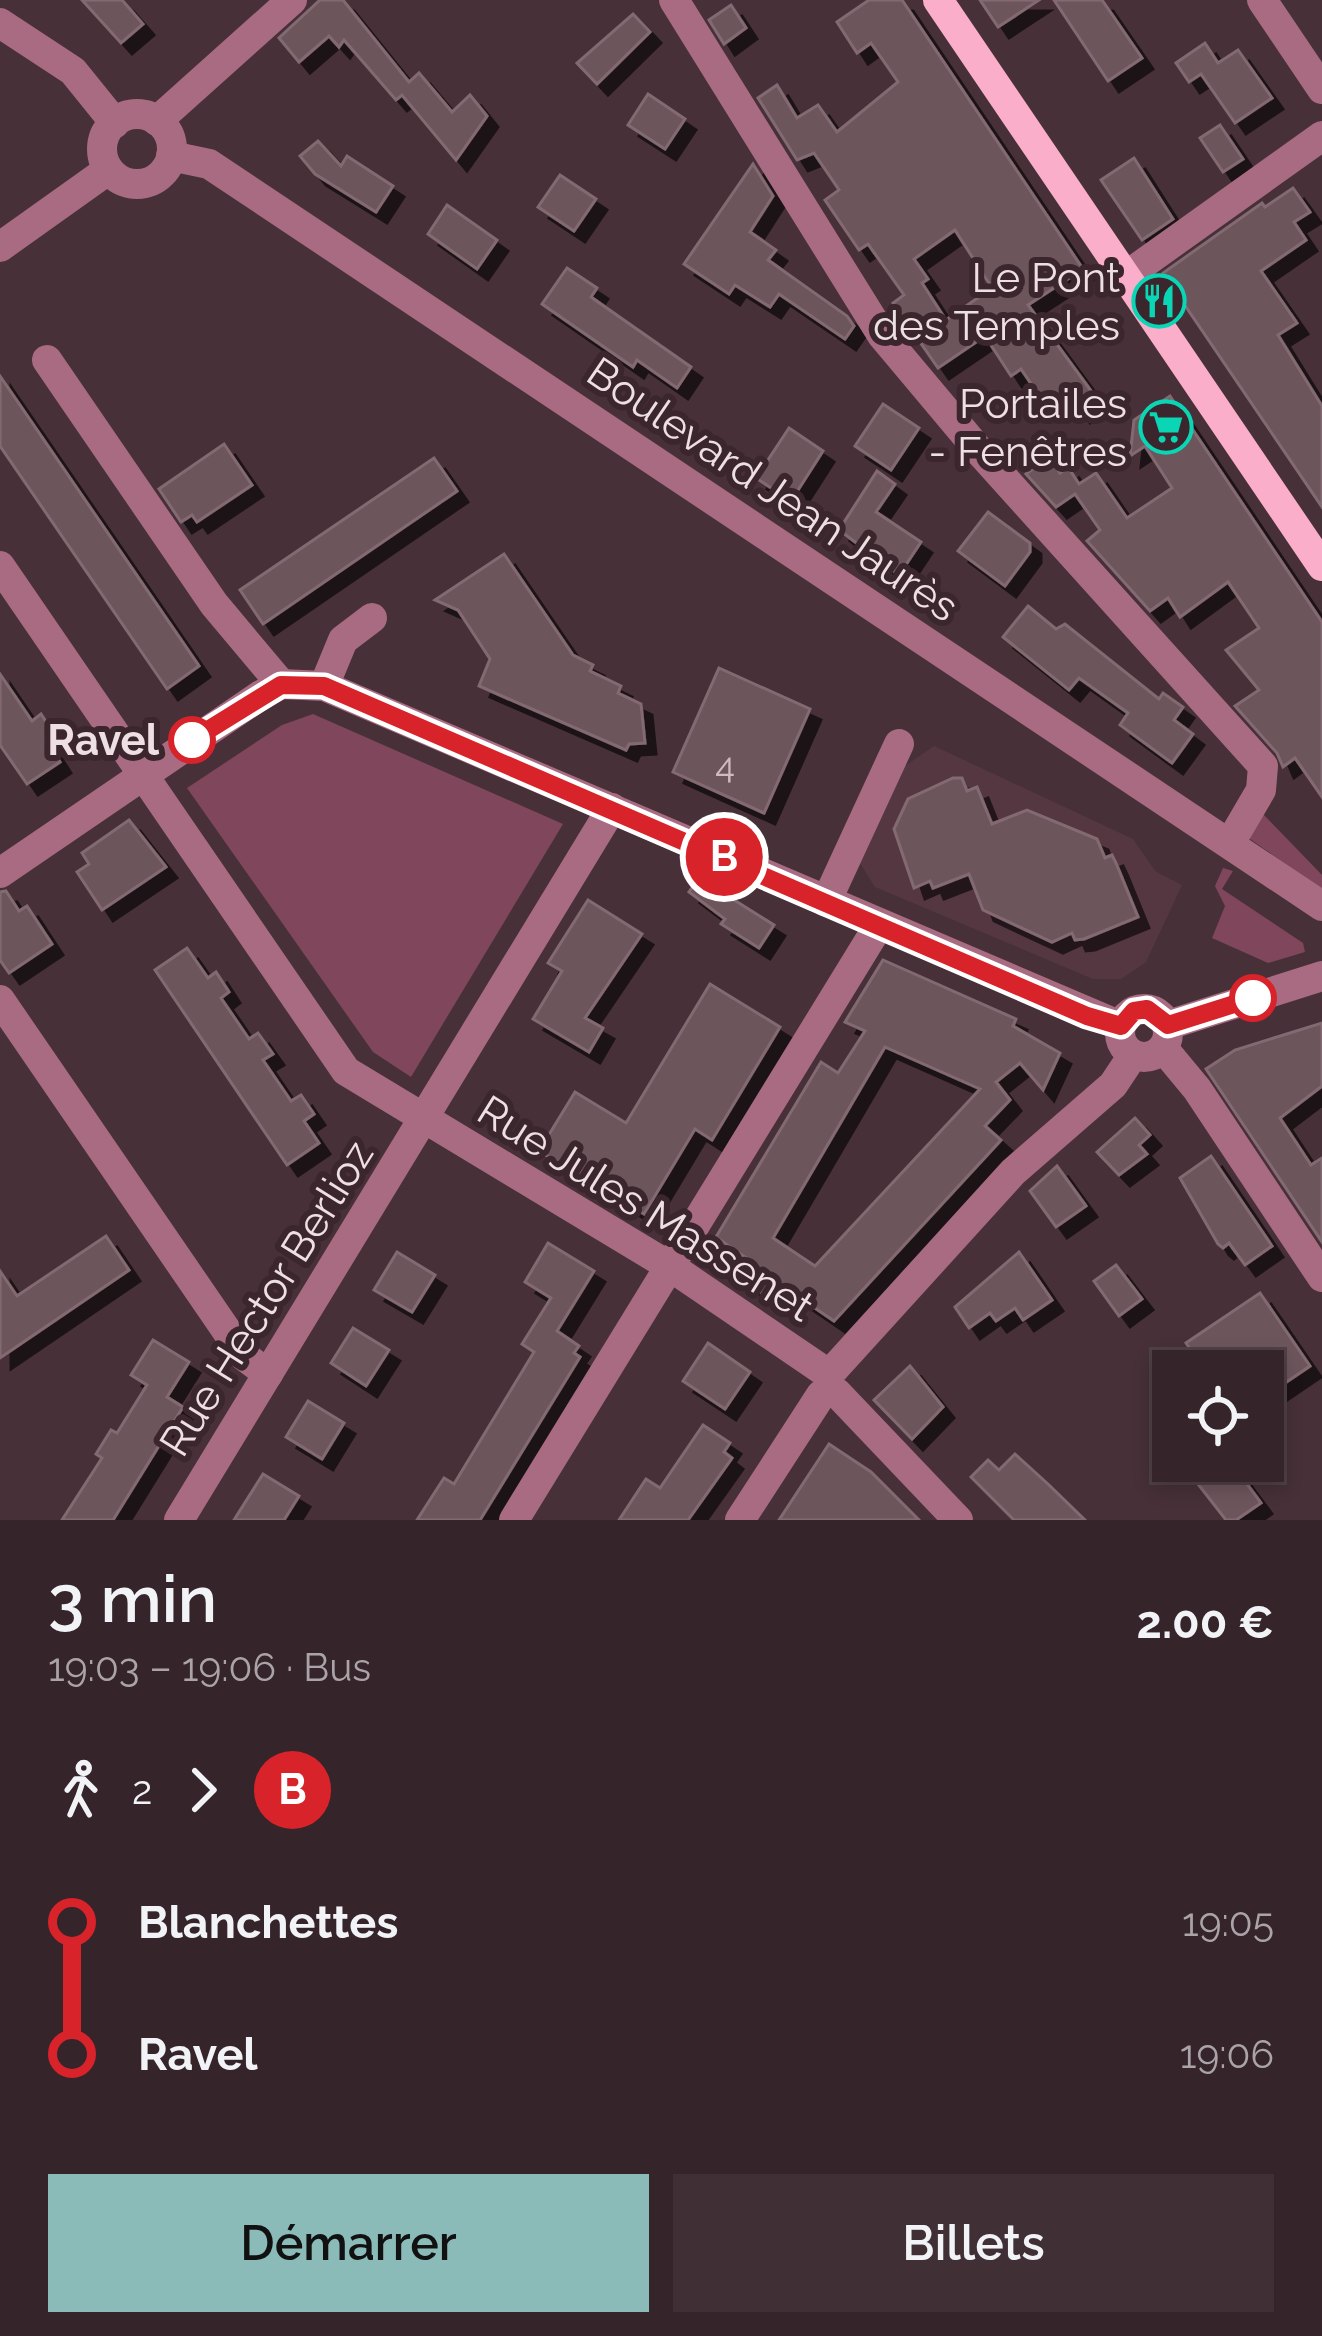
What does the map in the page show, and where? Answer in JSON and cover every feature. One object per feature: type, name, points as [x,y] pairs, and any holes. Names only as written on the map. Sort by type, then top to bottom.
[{"type":"main road","points":[[938,0],[1322,566]]},
{"type":"street","points":[[157,121],[292,0]]},
{"type":"street","points":[[674,0],[883,335],[1263,766],[1265,777],[1229,843]]},
{"type":"street","points":[[1262,0],[1322,89]]},
{"type":"street","points":[[0,23],[73,70],[115,123]]},
{"type":"street","points":[[136,115],[157,121],[169,137],[171,156],[160,176],[138,184],[108,170],[103,140],[115,123],[136,115]]},
{"type":"street","points":[[1126,275],[1322,136]]},
{"type":"street","name":"Boulevard Jean Jaurès","points":[[171,156],[209,164],[1322,906]]},
{"type":"street","points":[[0,247],[108,170]]},
{"type":"street","points":[[46,359],[214,604],[281,685]]},
{"type":"street","name":"Rue Jules Massenet","points":[[0,566],[346,1071],[671,1267],[828,1382],[958,1520]]},
{"type":"street","points":[[324,686],[343,640],[371,618]]},
{"type":"street","points":[[0,873],[281,685],[324,686],[1146,1038],[1197,1090],[1322,1277]]},
{"type":"street","points":[[826,902],[899,744]]},
{"type":"street","name":"Rue Hector Berlioz","points":[[179,1520],[612,808]]},
{"type":"street","points":[[514,1520],[879,926]]},
{"type":"street","points":[[740,1520],[828,1382],[1013,1172],[1113,1085],[1146,1038],[1322,976]]},
{"type":"street","points":[[0,1000],[244,1356],[268,1374]]},
{"type":"shaded area","points":[[313,714],[563,824],[411,1077],[373,1052],[187,788],[282,725]]},
{"type":"shaded area","points":[[934,746],[1133,839],[1156,872],[1182,885],[1146,962],[1121,979],[1093,979],[875,887],[860,863],[902,768]]},
{"type":"shaded area","points":[[1262,813],[1322,875],[1322,889],[1247,837]]},
{"type":"shaded area","points":[[1223,868],[1233,871],[1222,889],[1303,943],[1305,952],[1268,963],[1212,938],[1225,906],[1215,886]]},
{"type":"building","points":[[82,0],[122,0],[143,24],[121,43]]},
{"type":"building","points":[[320,0],[343,0],[409,82],[419,73],[452,112],[470,95],[487,116],[456,160],[402,95],[396,100],[344,40],[339,47],[329,36],[299,62],[279,38]]},
{"type":"building","points":[[869,0],[902,0],[1083,269],[1028,305],[1097,399],[1079,412],[1068,396],[1049,410],[1021,369],[1011,376],[985,336],[938,368],[893,303],[904,295],[868,244],[859,250],[825,200],[839,190],[814,153],[797,160],[758,98],[777,85],[797,118],[818,105],[837,132],[898,82],[871,43],[857,53],[837,22]],"holes":[[[955,230],[992,288],[946,320],[922,283],[928,279],[914,259]]]},
{"type":"building","points":[[980,0],[1039,0],[998,27]]},
{"type":"building","points":[[1054,0],[1102,0],[1142,58],[1108,81]]},
{"type":"building","points":[[731,5],[746,28],[724,44],[709,20]]},
{"type":"building","points":[[633,14],[650,32],[597,84],[577,63]]},
{"type":"building","points":[[1205,43],[1218,63],[1238,50],[1272,98],[1235,123],[1201,74],[1189,82],[1176,63]]},
{"type":"building","points":[[648,94],[685,119],[665,149],[628,125]]},
{"type":"building","points":[[1220,125],[1243,159],[1223,172],[1200,138]]},
{"type":"building","points":[[318,141],[341,166],[347,156],[393,186],[376,212],[315,174],[300,156]]},
{"type":"building","points":[[1134,158],[1173,219],[1142,240],[1101,180]]},
{"type":"building","points":[[753,164],[773,196],[750,232],[776,250],[768,260],[847,316],[854,326],[845,339],[779,294],[770,307],[735,285],[729,294],[684,264]]},
{"type":"building","points":[[560,175],[596,199],[574,231],[538,207]]},
{"type":"building","points":[[1293,188],[1310,212],[1294,222],[1306,240],[1261,271],[1297,323],[1278,335],[1322,406],[1322,507],[1163,273],[1262,203],[1265,207]]},
{"type":"building","points":[[447,205],[497,240],[477,269],[428,234]]},
{"type":"building","points":[[567,268],[597,288],[591,297],[691,367],[677,388],[637,360],[633,367],[542,304]]},
{"type":"building","points":[[0,376],[199,666],[167,689],[0,446]]},
{"type":"building","points":[[1170,396],[1322,622],[1322,797],[1295,758],[1283,767],[1277,753],[1235,706],[1259,690],[1226,650],[1259,628],[1228,582],[1180,617],[1168,598],[1150,611],[1087,541],[1100,530],[1075,494],[1056,507],[1026,474],[1049,457],[1060,473],[1068,467],[1079,484],[1096,473],[1127,518],[1172,488],[1145,446],[1130,456],[1134,420]]},
{"type":"building","points":[[883,404],[919,428],[891,470],[855,446]]},
{"type":"building","points":[[789,428],[823,451],[791,501],[756,478]]},
{"type":"building","points":[[224,444],[252,485],[197,522],[192,515],[181,522],[159,489]]},
{"type":"building","points":[[434,458],[457,491],[263,624],[240,590]]},
{"type":"building","points":[[877,471],[895,484],[876,512],[921,542],[899,575],[839,530]]},
{"type":"building","points":[[988,512],[1030,543],[1030,552],[1005,586],[958,551]]},
{"type":"building","points":[[504,554],[573,655],[593,665],[590,671],[621,686],[618,693],[641,704],[645,743],[629,744],[626,750],[479,686],[490,659],[458,610],[435,600]]},
{"type":"building","points":[[1028,606],[1056,629],[1065,624],[1159,699],[1163,693],[1183,707],[1174,720],[1193,734],[1172,763],[1120,725],[1128,713],[1079,678],[1069,690],[1003,637]]},
{"type":"building","points":[[719,668],[810,709],[764,813],[673,772]]},
{"type":"building","points":[[0,674],[32,721],[41,714],[54,734],[46,740],[60,762],[27,784],[0,745]]},
{"type":"building","points":[[962,778],[967,791],[977,787],[992,824],[1027,810],[1097,839],[1105,858],[1112,855],[1138,917],[1084,939],[1075,940],[1072,933],[1052,942],[983,910],[969,874],[933,888],[930,881],[914,888],[894,829],[908,799]]},
{"type":"building","points":[[129,820],[166,867],[102,910],[77,872],[89,864],[82,853]]},
{"type":"building","points":[[699,878],[774,925],[759,948],[721,924],[725,919],[689,892]]},
{"type":"building","points":[[6,891],[19,911],[27,906],[52,944],[9,973],[0,960],[0,892]]},
{"type":"building","points":[[588,900],[642,934],[585,1018],[603,1028],[589,1052],[533,1019],[562,971],[548,963]]},
{"type":"building","points":[[187,948],[208,978],[216,972],[229,992],[221,998],[249,1039],[258,1033],[273,1054],[263,1060],[291,1101],[301,1095],[314,1114],[304,1121],[319,1143],[287,1165],[155,970]]},
{"type":"building","points":[[883,960],[1016,1019],[1013,1026],[1060,1053],[1043,1090],[1020,1063],[996,1082],[1010,1100],[985,1126],[1001,1140],[834,1321],[796,1295],[789,1306],[781,1306],[763,1294],[744,1280],[755,1264],[716,1237],[821,1062],[838,1073],[865,1031],[845,1022]],"holes":[[[885,1047],[980,1089],[815,1266],[773,1238]]]},
{"type":"building","points":[[710,984],[780,1027],[712,1140],[695,1129],[644,1214],[539,1151],[575,1092],[626,1123]]},
{"type":"building","points":[[1322,1023],[1322,1086],[1280,1118],[1311,1165],[1322,1158],[1322,1242],[1206,1069],[1235,1050]]},
{"type":"building","points":[[1135,1118],[1150,1135],[1139,1145],[1147,1154],[1119,1175],[1097,1152]]},
{"type":"building","points":[[1211,1156],[1272,1246],[1245,1265],[1229,1243],[1223,1248],[1218,1244],[1180,1178]]},
{"type":"building","points":[[1057,1166],[1086,1206],[1056,1227],[1030,1191]]},
{"type":"building","points":[[106,1236],[129,1270],[0,1358],[0,1271],[17,1296]]},
{"type":"building","points":[[548,1243],[594,1271],[557,1331],[579,1346],[574,1353],[580,1357],[480,1520],[417,1520],[444,1478],[454,1484],[534,1352],[522,1344],[551,1298],[525,1282]]},
{"type":"building","points":[[397,1252],[435,1275],[412,1312],[374,1290]]},
{"type":"building","points":[[1019,1252],[1052,1300],[1023,1320],[1015,1308],[996,1321],[990,1313],[969,1328],[955,1307]]},
{"type":"building","points":[[1116,1265],[1142,1299],[1119,1316],[1094,1281]]},
{"type":"building","points":[[1260,1293],[1310,1366],[1284,1384],[1284,1350],[1191,1350],[1186,1343]]},
{"type":"building","points":[[353,1328],[389,1350],[366,1386],[331,1363]]},
{"type":"building","points":[[153,1340],[189,1362],[167,1397],[183,1407],[113,1520],[62,1520],[102,1458],[96,1454],[111,1430],[117,1433],[147,1385],[131,1375]]},
{"type":"building","points":[[708,1343],[750,1372],[725,1409],[683,1381]]},
{"type":"building","points":[[910,1366],[943,1407],[912,1439],[874,1400]]},
{"type":"building","points":[[308,1401],[344,1423],[322,1459],[286,1437]]},
{"type":"building","points":[[703,1425],[730,1443],[724,1452],[732,1458],[688,1520],[619,1520],[646,1479],[660,1488]]},
{"type":"building","points":[[829,1444],[871,1472],[919,1520],[779,1520]]},
{"type":"building","points":[[1015,1454],[1085,1520],[1014,1520],[971,1477],[988,1460],[999,1470]]},
{"type":"building","points":[[263,1474],[299,1496],[284,1520],[234,1520]]},
{"type":"building","points":[[1196,1482],[1246,1482],[1261,1503],[1236,1520],[1226,1520]]},
{"type":"bus line","name":"B","points":[[192,740],[281,685],[324,686],[1087,1016],[1121,1026],[1134,1011],[1147,1009],[1168,1025],[1253,998]]},
{"type":"place","name":"Le Pont des Temples","points":[[1159,301]]},
{"type":"place","name":"Portailes - Fenêtres","points":[[1166,427]]},
{"type":"place","name":"Ravel","points":[[192,740]]}]
